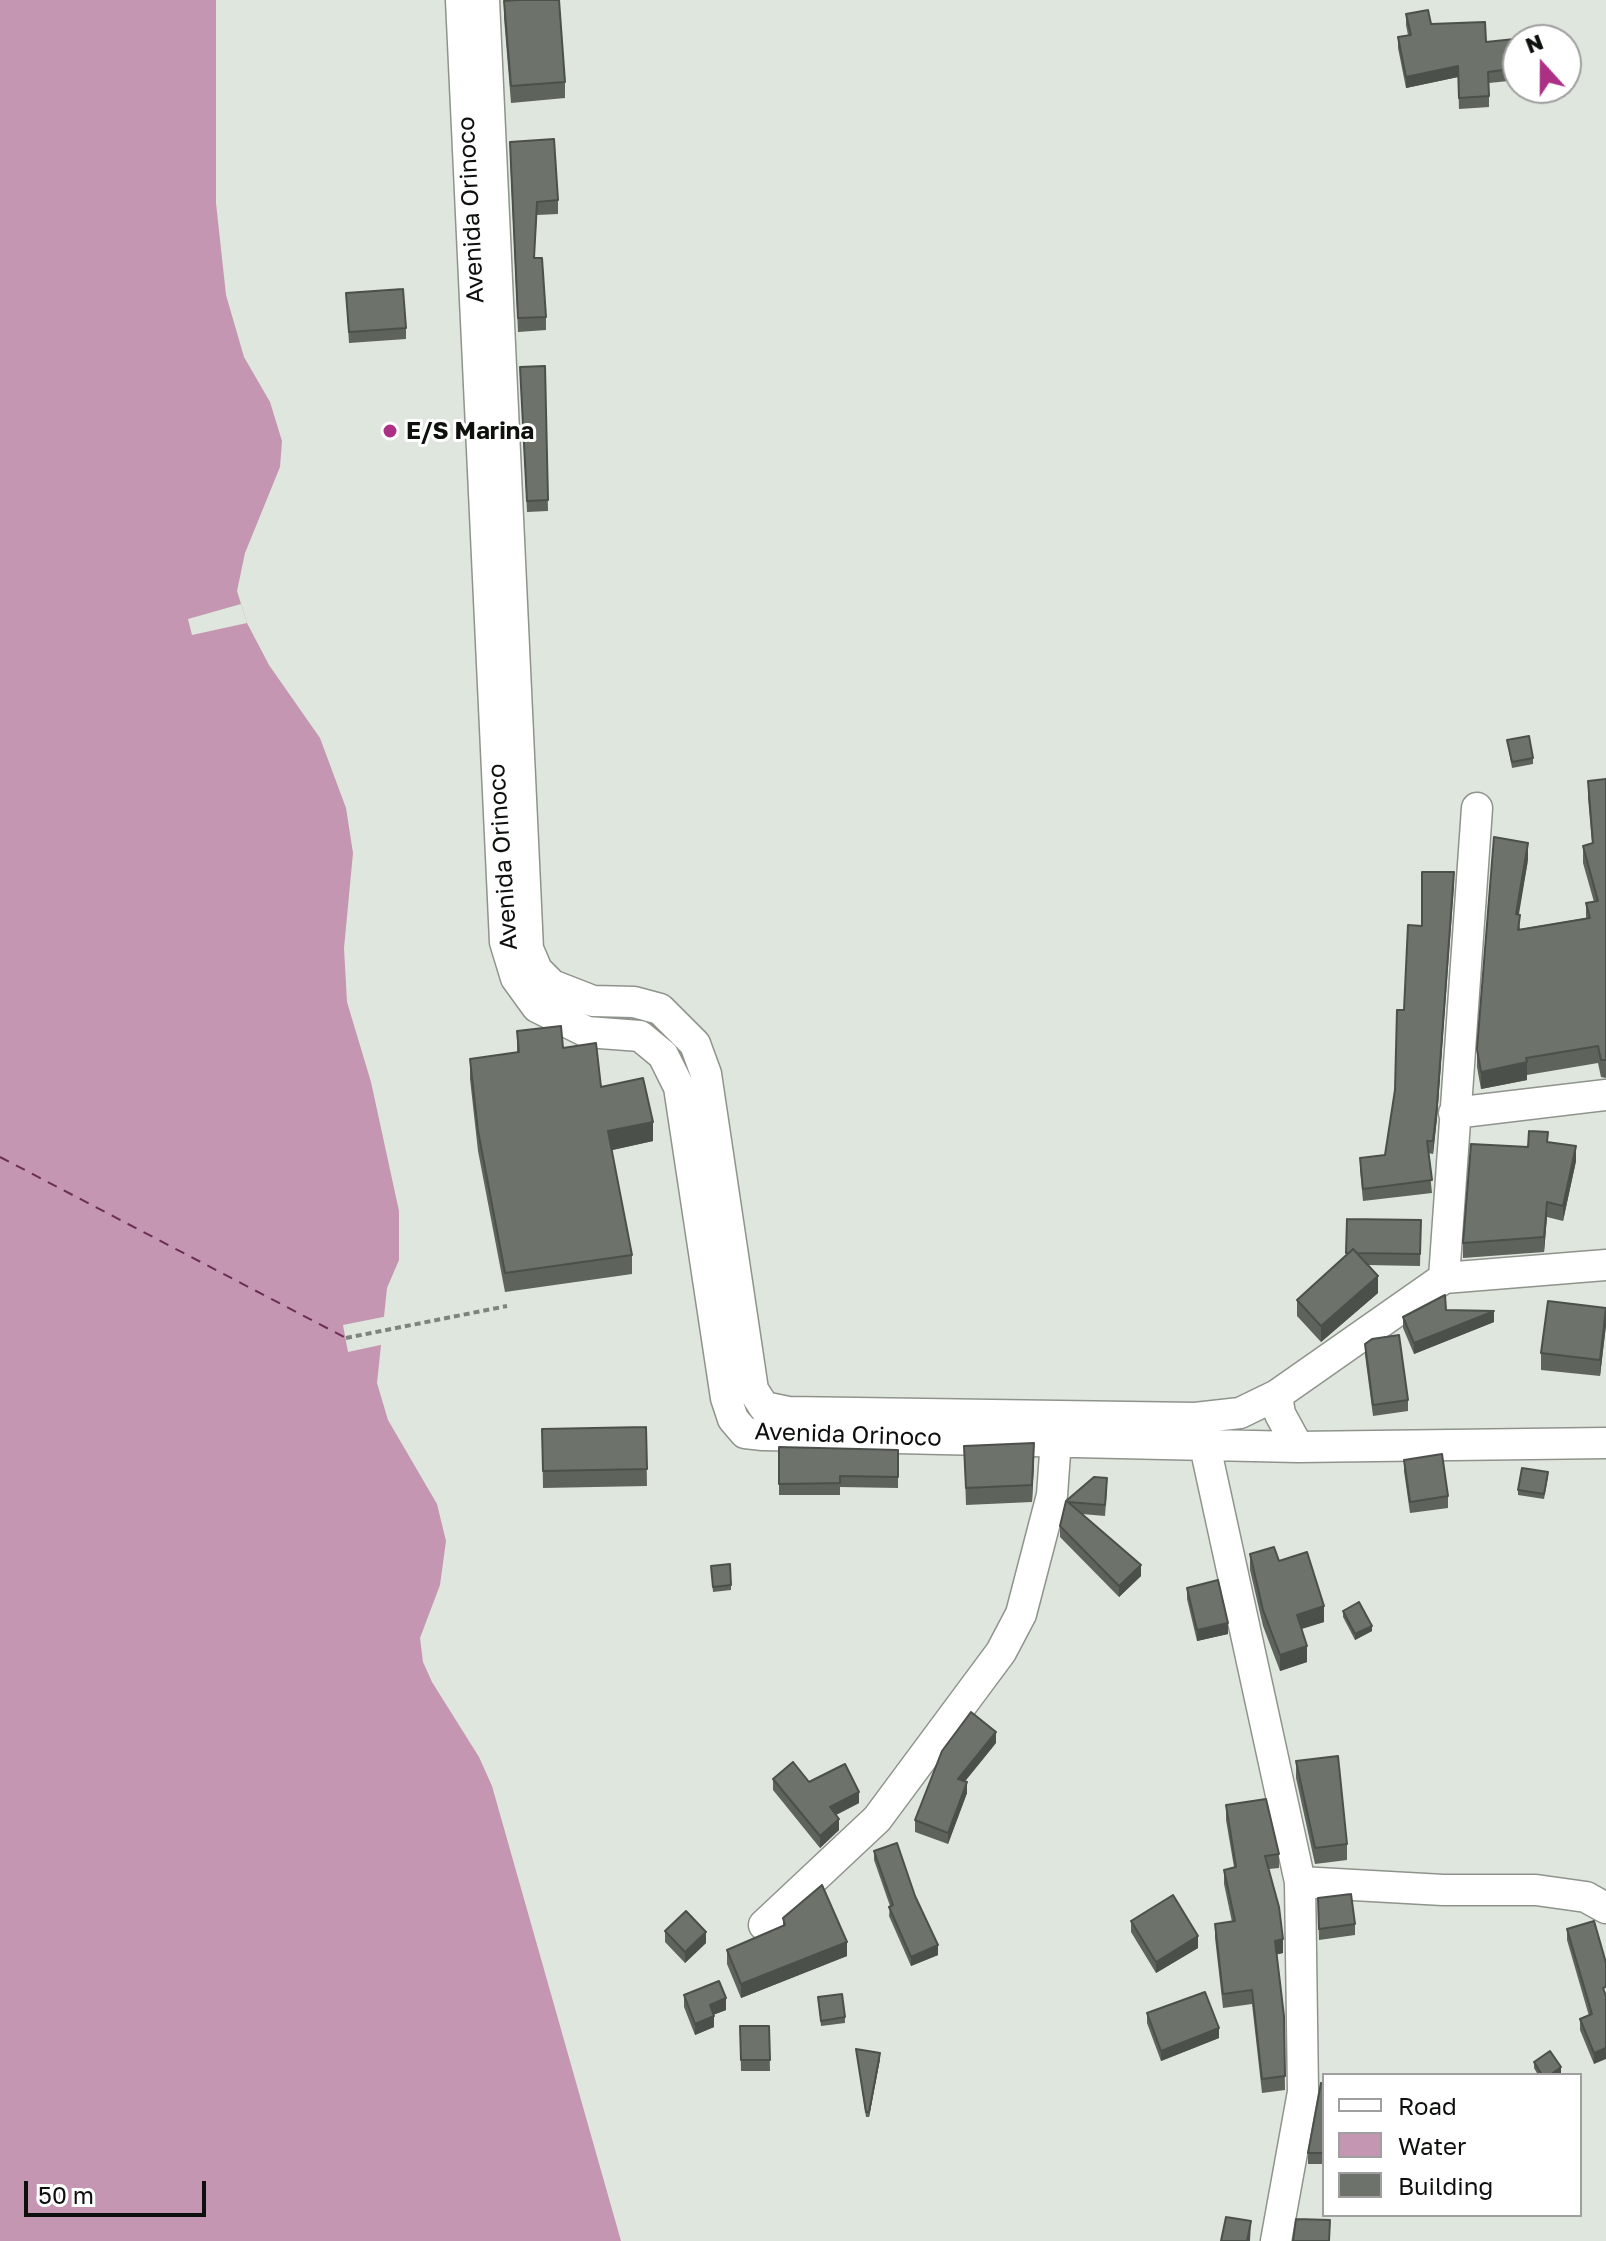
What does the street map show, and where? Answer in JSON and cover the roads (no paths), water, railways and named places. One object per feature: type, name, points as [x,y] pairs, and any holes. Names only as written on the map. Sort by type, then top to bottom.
[{"type":"street","name":"Avenida Orinoco","points":[[461,0],[505,942],[516,978],[537,1007],[563,1023],[587,1032],[640,1036],[663,1055],[679,1087],[726,1398],[733,1419],[745,1433],[1205,1446],[1606,1443]]},
{"type":"street","name":"Avenida Orinoco","points":[[484,0],[528,949],[537,970],[552,985],[593,1001],[634,1002],[660,1009],[695,1044],[706,1074],[753,1390],[764,1407],[788,1412],[1195,1418],[1240,1413],[1277,1395],[1444,1278]]},
{"type":"street","points":[[1477,808],[1444,1278],[1606,1265]]},
{"type":"street","points":[[1454,1113],[1606,1095]]},
{"type":"street","points":[[1277,1395],[1280,1414],[1298,1447]]},
{"type":"street","points":[[764,1925],[877,1819],[1001,1652],[1021,1614],[1052,1495],[1056,1440]]},
{"type":"street","points":[[1205,1446],[1300,1882],[1303,2092],[1276,2241]]},
{"type":"street","points":[[1300,1882],[1443,1890],[1536,1890],[1586,1897],[1606,1908]]},
{"type":"water","points":[[0,0],[216,0],[216,203],[226,295],[244,357],[270,402],[282,441],[280,467],[245,553],[237,591],[247,623],[269,665],[320,738],[346,808],[353,853],[344,948],[347,1002],[371,1082],[399,1211],[399,1260],[387,1288],[377,1383],[388,1420],[437,1504],[446,1541],[440,1585],[420,1638],[423,1662],[432,1682],[479,1757],[492,1786],[621,2241],[0,2241]]},
{"type":"place","name":"E/S Marina","points":[[390,431]]}]
